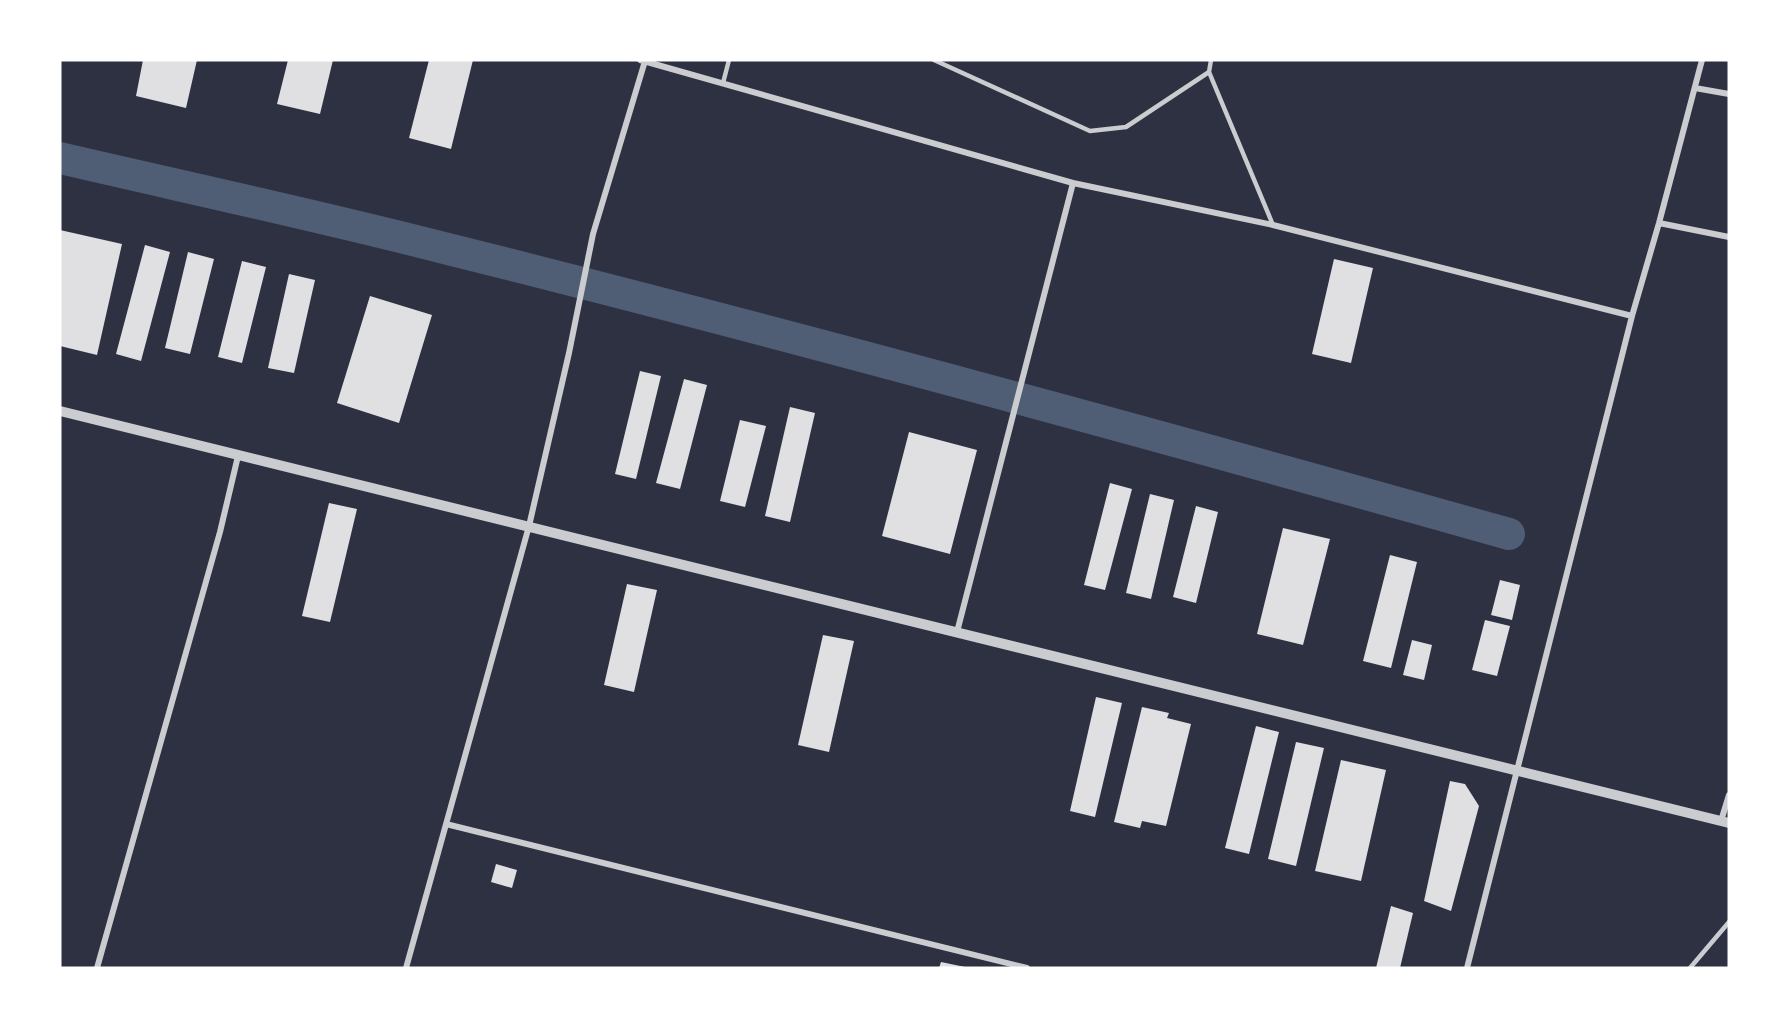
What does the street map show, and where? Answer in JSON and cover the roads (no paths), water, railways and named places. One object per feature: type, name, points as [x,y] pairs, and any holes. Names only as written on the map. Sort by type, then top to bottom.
[{"type":"street","points":[[1467,968],[1632,316],[1702,60]]},
{"type":"street","points":[[406,968],[529,526],[569,353],[593,234],[642,61],[1073,183],[1273,225],[1632,316]]},
{"type":"street","points":[[1695,88],[1729,94]]},
{"type":"street","points":[[957,632],[1073,183]]},
{"type":"street","points":[[1659,223],[1729,237]]},
{"type":"street","points":[[60,411],[1725,822],[1729,795]]},
{"type":"street","points":[[97,968],[220,532],[238,456]]},
{"type":"street","points":[[446,824],[1027,968]]},
{"type":"lane","points":[[723,83],[729,60]]},
{"type":"lane","points":[[934,60],[1090,131],[1126,127],[1209,72]]},
{"type":"lane","points":[[1211,60],[1209,72],[1273,225]]},
{"type":"lane","points":[[1689,968],[1729,921]]},
{"type":"waterway","points":[[60,158],[352,225],[714,317],[1509,534]]}]
